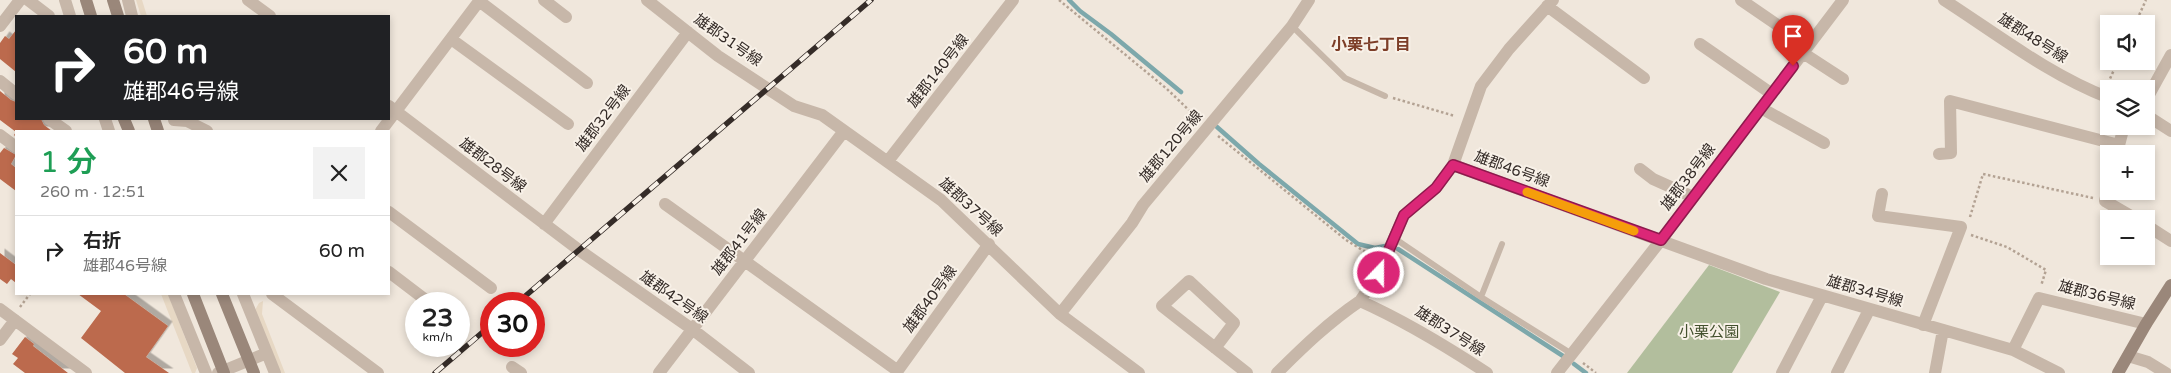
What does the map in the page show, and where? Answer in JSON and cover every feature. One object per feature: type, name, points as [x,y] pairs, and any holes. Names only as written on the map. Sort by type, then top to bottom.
[{"type":"street","points":[[2,18],[20,0]]},
{"type":"street","points":[[28,0],[48,15]]},
{"type":"street","points":[[65,0],[70,15]]},
{"type":"street","points":[[86,0],[91,15]]},
{"type":"street","points":[[113,0],[118,15]]},
{"type":"street","points":[[128,0],[132,15]]},
{"type":"street","points":[[248,0],[269,15]]},
{"type":"street","points":[[544,0],[566,16]]},
{"type":"street","name":"雄郡31号線","points":[[647,0],[718,56],[768,87]]},
{"type":"street","name":"雄郡140号線","points":[[888,161],[1013,0]]},
{"type":"street","name":"雄郡120号線","points":[[1060,314],[1132,223],[1143,205],[1292,26],[1309,0]]},
{"type":"street","points":[[1741,0],[1842,79]]},
{"type":"street","name":"雄郡38号線","points":[[1557,373],[1661,240],[1843,0]]},
{"type":"street","points":[[392,109],[451,39],[480,1],[587,83]]},
{"type":"street","name":"雄郡48号線","points":[[1947,1],[2047,67],[2076,84],[2100,95]]},
{"type":"street","points":[[1453,165],[1481,86],[1509,49],[1550,3],[1644,78]]},
{"type":"street","name":"雄郡32号線","points":[[544,224],[688,32]]},
{"type":"street","points":[[451,39],[568,124]]},
{"type":"street","points":[[1700,44],[1772,94]]},
{"type":"street","points":[[2155,84],[2171,55]]},
{"type":"street","points":[[0,82],[15,93]]},
{"type":"street","name":"雄郡37号線","points":[[768,87],[794,106],[822,115],[941,200],[990,244],[1060,314],[1132,371]]},
{"type":"street","points":[[1939,154],[1951,153],[1950,101],[2101,145]]},
{"type":"street","points":[[1761,108],[1824,142]]},
{"type":"street","name":"雄郡28号線","points":[[392,109],[579,250]]},
{"type":"street","points":[[50,120],[65,130]]},
{"type":"street","points":[[2155,120],[2171,131]]},
{"type":"street","points":[[175,123],[188,121],[205,130]]},
{"type":"street","name":"雄郡41号線","points":[[659,373],[844,131]]},
{"type":"street","points":[[0,135],[15,146]]},
{"type":"street","name":"雄郡46号線","points":[[1360,301],[1379,273],[1404,215],[1436,188],[1453,165],[1661,240]]},
{"type":"street","points":[[1640,169],[1652,179],[1693,197]]},
{"type":"street","points":[[1882,194],[1878,216],[1961,229],[1923,325]]},
{"type":"street","points":[[2105,201],[2120,210]]},
{"type":"street","points":[[665,204],[745,260],[897,372]]},
{"type":"street","points":[[390,213],[490,288]]},
{"type":"street","points":[[2155,231],[2171,241]]},
{"type":"street","name":"雄郡34号線","points":[[1661,240],[1766,279],[2013,350],[2058,373]]},
{"type":"street","name":"雄郡40号線","points":[[897,372],[990,244]]},
{"type":"street","name":"雄郡42号線","points":[[579,250],[692,329],[749,373]]},
{"type":"street","points":[[390,273],[415,292]]},
{"type":"street","points":[[1215,348],[1234,323],[1189,281],[1162,306],[1215,348],[1247,373]]},
{"type":"street","points":[[2118,373],[2146,324],[2169,293]]},
{"type":"street","points":[[174,295],[206,373]]},
{"type":"street","points":[[193,295],[224,373]]},
{"type":"street","points":[[222,295],[254,373]]},
{"type":"street","points":[[245,295],[274,373]]},
{"type":"street","points":[[273,295],[378,373]]},
{"type":"street","points":[[1782,373],[1822,296]]},
{"type":"street","name":"雄郡36号線","points":[[2013,350],[2039,298],[2146,324]]},
{"type":"street","points":[[1277,373],[1319,332],[1360,301]]},
{"type":"street","name":"雄郡37号線","points":[[1360,301],[1434,338],[1487,373]]},
{"type":"street","points":[[0,309],[86,373]]},
{"type":"street","points":[[1837,373],[1870,310]]},
{"type":"street","points":[[0,340],[15,320]]},
{"type":"street","points":[[1935,373],[1943,330]]},
{"type":"street","points":[[218,373],[267,353]]},
{"type":"street","points":[[2128,356],[2148,362],[2166,373]]},
{"type":"lane","points":[[1292,26],[1345,78],[1385,96]]},
{"type":"lane","points":[[1394,238],[1481,297],[1572,354]]},
{"type":"lane","points":[[1481,297],[1502,244]]},
{"type":"path","points":[[2139,15],[2146,0]]},
{"type":"path","points":[[1385,96],[1469,120]]},
{"type":"path","points":[[2039,298],[2046,270],[2007,247],[1961,229],[1968,221],[1983,174],[2105,201]]},
{"type":"green space","name":"小栗公園","points":[[1709,265],[1780,292],[1732,373],[1627,373]]},
{"type":"shaded area","points":[[136,0],[142,0],[147,15],[141,15]]},
{"type":"shaded area","points":[[161,295],[168,295],[197,368],[195,373],[192,373]]},
{"type":"shaded area","points":[[263,301],[262,314],[285,373],[279,373],[255,310],[259,303]]},
{"type":"building","points":[[15,31],[15,71],[0,59],[0,43],[5,36],[9,39]]},
{"type":"building","points":[[0,91],[15,102],[15,120],[42,120],[44,125],[51,130],[15,131],[0,120]]},
{"type":"building","points":[[4,148],[15,154],[11,164],[15,167],[15,190],[0,179],[0,153]]},
{"type":"building","points":[[0,253],[15,264],[15,282],[11,279],[7,284],[0,279]]},
{"type":"building","points":[[79,295],[125,295],[168,326],[146,357],[169,373],[125,373],[81,338],[101,311]]},
{"type":"building","points":[[25,337],[34,344],[33,346],[68,373],[25,373],[13,364],[18,358],[12,354]]},
{"type":"waterway","points":[[1069,0],[1080,11],[1181,92]]},
{"type":"waterway","points":[[1217,127],[1259,164],[1358,244],[1375,248],[1385,246]]},
{"type":"waterway","points":[[1398,249],[1563,356]]},
{"type":"waterway","points":[[1574,364],[1586,373]]},
{"type":"railway","points":[[530,292],[871,0]]},
{"type":"railway","points":[[435,373],[480,334]]},
{"type":"slow traffic","points":[[1527,192],[1634,231]]},
{"type":"district","name":"小栗七丁目","points":[[1371,44]]},
{"type":"route","points":[[1379,273],[1404,215],[1436,188],[1453,165],[1661,240],[1793,66]]}]
